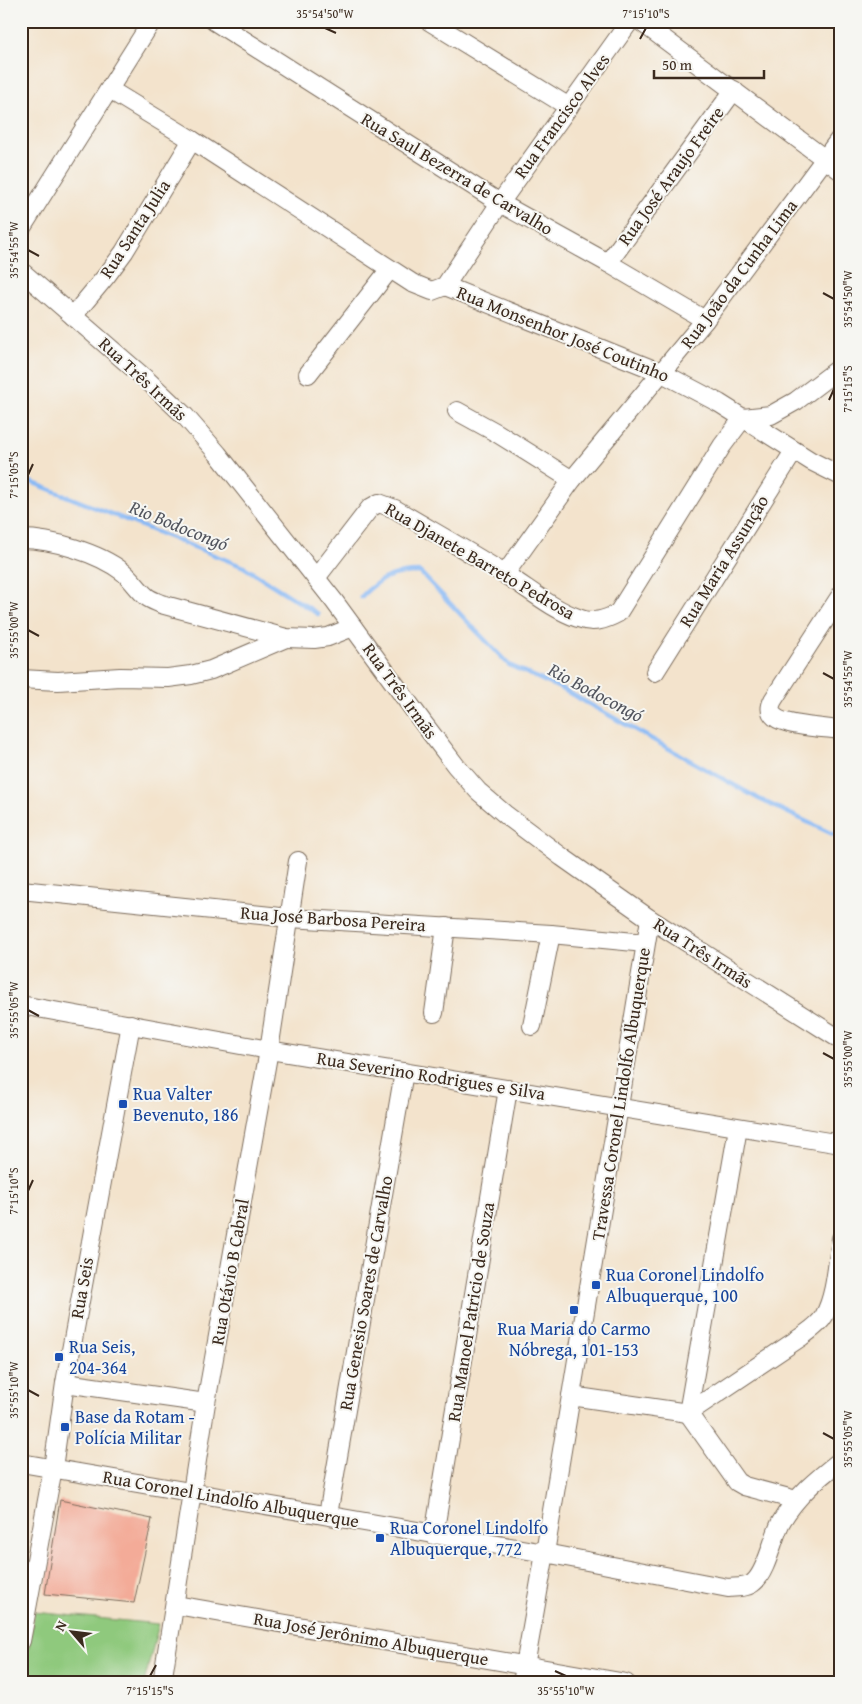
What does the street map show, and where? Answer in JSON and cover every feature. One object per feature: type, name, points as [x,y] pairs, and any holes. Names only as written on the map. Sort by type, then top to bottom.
[{"type":"street","points":[[21,229],[152,21]]},
{"type":"street","name":"Rua Saul Bezerra de Carvalho","points":[[214,21],[500,203],[608,262],[705,320]]},
{"type":"street","points":[[429,21],[569,107]]},
{"type":"street","name":"Rua Francisco Alves","points":[[445,286],[500,203],[630,21]]},
{"type":"street","points":[[640,21],[841,171]]},
{"type":"street","name":"Rua Monsenhor José Coutinho","points":[[110,90],[192,140],[425,290],[432,291],[445,286],[662,373],[719,403],[794,451],[841,476]]},
{"type":"street","name":"Rua José Araujo Freire","points":[[608,262],[734,90]]},
{"type":"street","name":"Rua João da Cunha Lima","points":[[505,574],[572,480],[705,320],[841,137]]},
{"type":"street","name":"Rua Santa Julia","points":[[73,316],[124,252],[192,140]]},
{"type":"street","points":[[308,374],[390,269]]},
{"type":"street","name":"Rua Três Irmãs","points":[[21,271],[147,380],[185,416],[218,454],[334,601],[424,724],[478,791],[562,858],[650,919],[841,1040]]},
{"type":"street","points":[[743,418],[771,415],[796,401],[841,367]]},
{"type":"street","points":[[457,410],[572,480]]},
{"type":"street","name":"Rua Djanete Barreto Pedrosa","points":[[316,578],[370,508],[379,503],[395,509],[505,574],[563,611],[579,619],[593,622],[606,620],[618,613],[722,446],[743,418]]},
{"type":"street","name":"Rua Maria Assunção","points":[[655,672],[794,451]]},
{"type":"street","points":[[21,539],[81,551],[109,563],[124,573],[147,597],[161,604],[286,638],[314,639],[328,637],[352,625]]},
{"type":"street","points":[[841,595],[770,707],[774,717],[786,722],[841,730]]},
{"type":"street","points":[[21,679],[66,681],[120,677],[168,678],[191,675],[211,670],[286,638]]},
{"type":"street","name":"Rua Otávio B Cabral","points":[[162,1683],[176,1605],[206,1403],[270,1050],[298,861]]},
{"type":"street","name":"Rua José Barbosa Pereira","points":[[21,890],[290,918],[551,934],[646,943]]},
{"type":"street","name":"Travessa Coronel Lindolfo Albuquerque","points":[[523,1674],[545,1553],[650,919]]},
{"type":"street","points":[[434,1013],[446,927]]},
{"type":"street","points":[[532,1026],[551,934]]},
{"type":"street","name":"Rua Severino Rodrigues e Silva","points":[[21,1005],[270,1050],[841,1144]]},
{"type":"street","name":"Rua Seis","points":[[21,1641],[26,1578],[53,1468],[65,1383],[131,1024]]},
{"type":"street","name":"Rua Genesio Soares de Carvalho","points":[[328,1515],[404,1072]]},
{"type":"street","name":"Rua Manoel Patricio de Souza","points":[[434,1535],[508,1089]]},
{"type":"street","points":[[738,1128],[688,1413],[737,1482],[744,1486],[796,1500],[841,1460]]},
{"type":"street","points":[[571,1396],[688,1413],[818,1324],[824,1317],[829,1304],[841,1238]]},
{"type":"street","points":[[65,1383],[206,1403]]},
{"type":"street","name":"Rua Coronel Lindolfo Albuquerque","points":[[21,1463],[545,1553],[728,1588],[746,1587],[754,1583],[760,1574],[781,1522],[796,1500]]},
{"type":"street","name":"Rua José Jerônimo Albuquerque","points":[[176,1605],[523,1674],[626,1683]]},
{"type":"green space","points":[[34,1612],[159,1624],[144,1683],[23,1683]]},
{"type":"building","points":[[60,1500],[152,1519],[134,1603],[45,1594]]},
{"type":"waterway","name":"Rio Bodocongó","points":[[21,478],[244,567],[318,614]]},
{"type":"waterway","name":"Rio Bodocongó","points":[[361,597],[381,580],[388,577],[402,573],[420,572],[509,665],[564,690],[759,799],[841,838]]},
{"type":"place","name":"Rua Valter Bevenuto, 186","points":[[123,1104]]},
{"type":"place","name":"Rua Coronel Lindolfo Albuquerque, 100","points":[[596,1285]]},
{"type":"place","name":"Rua Maria do Carmo Nóbrega, 101-153","points":[[574,1310]]},
{"type":"place","name":"Rua Seis, 204-364","points":[[59,1357]]},
{"type":"place","name":"Base da Rotam - Polícia Militar","points":[[65,1427]]},
{"type":"place","name":"Rua Coronel Lindolfo Albuquerque, 772","points":[[380,1538]]}]
